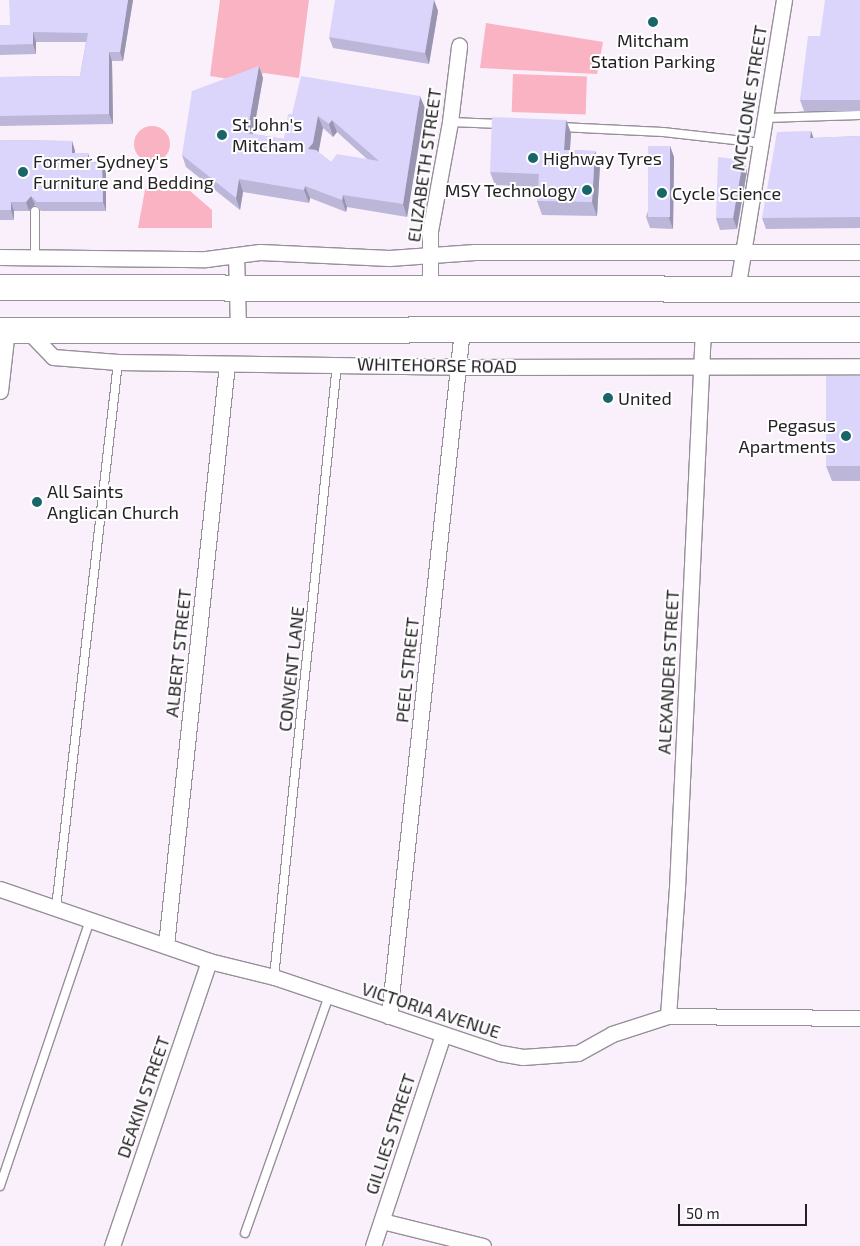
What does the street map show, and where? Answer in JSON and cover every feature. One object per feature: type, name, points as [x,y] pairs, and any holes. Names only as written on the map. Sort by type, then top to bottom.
[{"type":"highway","points":[[0,287],[860,289]]},
{"type":"highway","name":"WHITEHORSE ROAD","points":[[8,331],[238,328],[860,329]]},
{"type":"street","name":"MCGLONE STREET","points":[[736,290],[744,252],[784,0]]},
{"type":"street","name":"ELIZABETH STREET","points":[[430,289],[430,231],[450,122],[459,46]]},
{"type":"street","points":[[0,257],[206,259],[260,252],[389,258],[475,252],[860,252]]},
{"type":"street","points":[[236,255],[238,328]]},
{"type":"street","name":"PEEL STREET","points":[[389,1016],[462,329]]},
{"type":"street","name":"ALEXANDER STREET","points":[[668,1016],[677,888],[703,329]]},
{"type":"street","points":[[0,391],[8,331]]},
{"type":"street","name":"WHITEHORSE ROAD","points":[[8,331],[54,357],[118,362],[458,367],[860,366]]},
{"type":"street","name":"ALBERT STREET","points":[[166,945],[227,364]]},
{"type":"street","name":"VICTORIA AVENUE","points":[[0,890],[209,961],[274,977],[500,1053],[523,1057],[578,1053],[612,1034],[668,1016],[860,1018]]},
{"type":"street","name":"DEAKIN STREET","points":[[112,1246],[209,961]]},
{"type":"street","name":"GILLIES STREET","points":[[374,1246],[443,1034]]},
{"type":"street","points":[[382,1221],[483,1246]]},
{"type":"lane","points":[[765,118],[860,115]]},
{"type":"lane","points":[[450,122],[508,124]]},
{"type":"lane","points":[[547,126],[663,132],[761,143]]},
{"type":"lane","points":[[34,256],[35,211]]},
{"type":"lane","points":[[56,908],[118,362]]},
{"type":"lane","name":"CONVENT LANE","points":[[274,977],[337,364]]},
{"type":"lane","points":[[0,1186],[90,920]]},
{"type":"lane","points":[[245,1233],[330,996]]},
{"type":"shaded area","points":[[220,0],[309,0],[299,78],[264,73],[241,81],[210,76]]},
{"type":"shaded area","points":[[486,23],[603,42],[597,74],[480,68]]},
{"type":"shaded area","points":[[513,74],[587,77],[586,115],[512,112]]},
{"type":"shaded area","points":[[152,126],[165,131],[170,144],[165,157],[152,162],[139,157],[134,144],[139,131]]},
{"type":"shaded area","points":[[157,180],[182,184],[212,210],[212,228],[138,228],[145,190]]},
{"type":"building","points":[[9,0],[128,0],[120,52],[109,52],[109,114],[0,116],[0,77],[80,76],[88,33],[33,32],[33,44],[0,45],[0,25],[10,25]]},
{"type":"building","points":[[335,0],[434,0],[425,53],[329,37]]},
{"type":"building","points":[[825,0],[860,0],[860,100],[800,100],[808,36],[820,36]]},
{"type":"building","points":[[259,66],[247,133],[284,139],[288,114],[292,114],[301,76],[420,96],[403,204],[343,195],[342,200],[305,186],[304,190],[239,179],[236,198],[182,155],[192,91]],"holes":[[[318,116],[329,124],[332,120],[379,161],[337,154],[331,162],[316,150],[308,149],[313,143]]]},
{"type":"building","name":"Highway Tyres","points":[[492,117],[566,120],[564,150],[595,151],[592,202],[537,201],[539,174],[490,172]]},
{"type":"building","points":[[811,131],[810,138],[860,136],[860,217],[762,218],[777,132]]},
{"type":"building","points":[[0,140],[72,141],[72,153],[88,153],[88,163],[102,162],[103,202],[37,202],[31,196],[26,202],[11,202],[11,210],[0,210]]},
{"type":"building","name":"Cycle Science","points":[[648,146],[670,146],[670,217],[648,217]]},
{"type":"building","points":[[718,157],[743,160],[733,218],[716,218]]},
{"type":"building","name":"Pegasus Apartments","points":[[826,376],[860,376],[860,466],[826,466]]},
{"type":"place","name":"Mitcham Station Parking","points":[[653,22]]},
{"type":"place","name":"St John's Mitcham","points":[[222,135]]},
{"type":"place","name":"Highway Tyres","points":[[533,158]]},
{"type":"place","name":"Former Sydney's Furniture and Bedding","points":[[23,172]]},
{"type":"place","name":"MSY Technology","points":[[587,190]]},
{"type":"place","name":"Cycle Science","points":[[662,193]]},
{"type":"place","name":"United","points":[[608,398]]},
{"type":"place","name":"Pegasus Apartments","points":[[846,436]]},
{"type":"place","name":"All Saints Anglican Church","points":[[37,502]]}]
